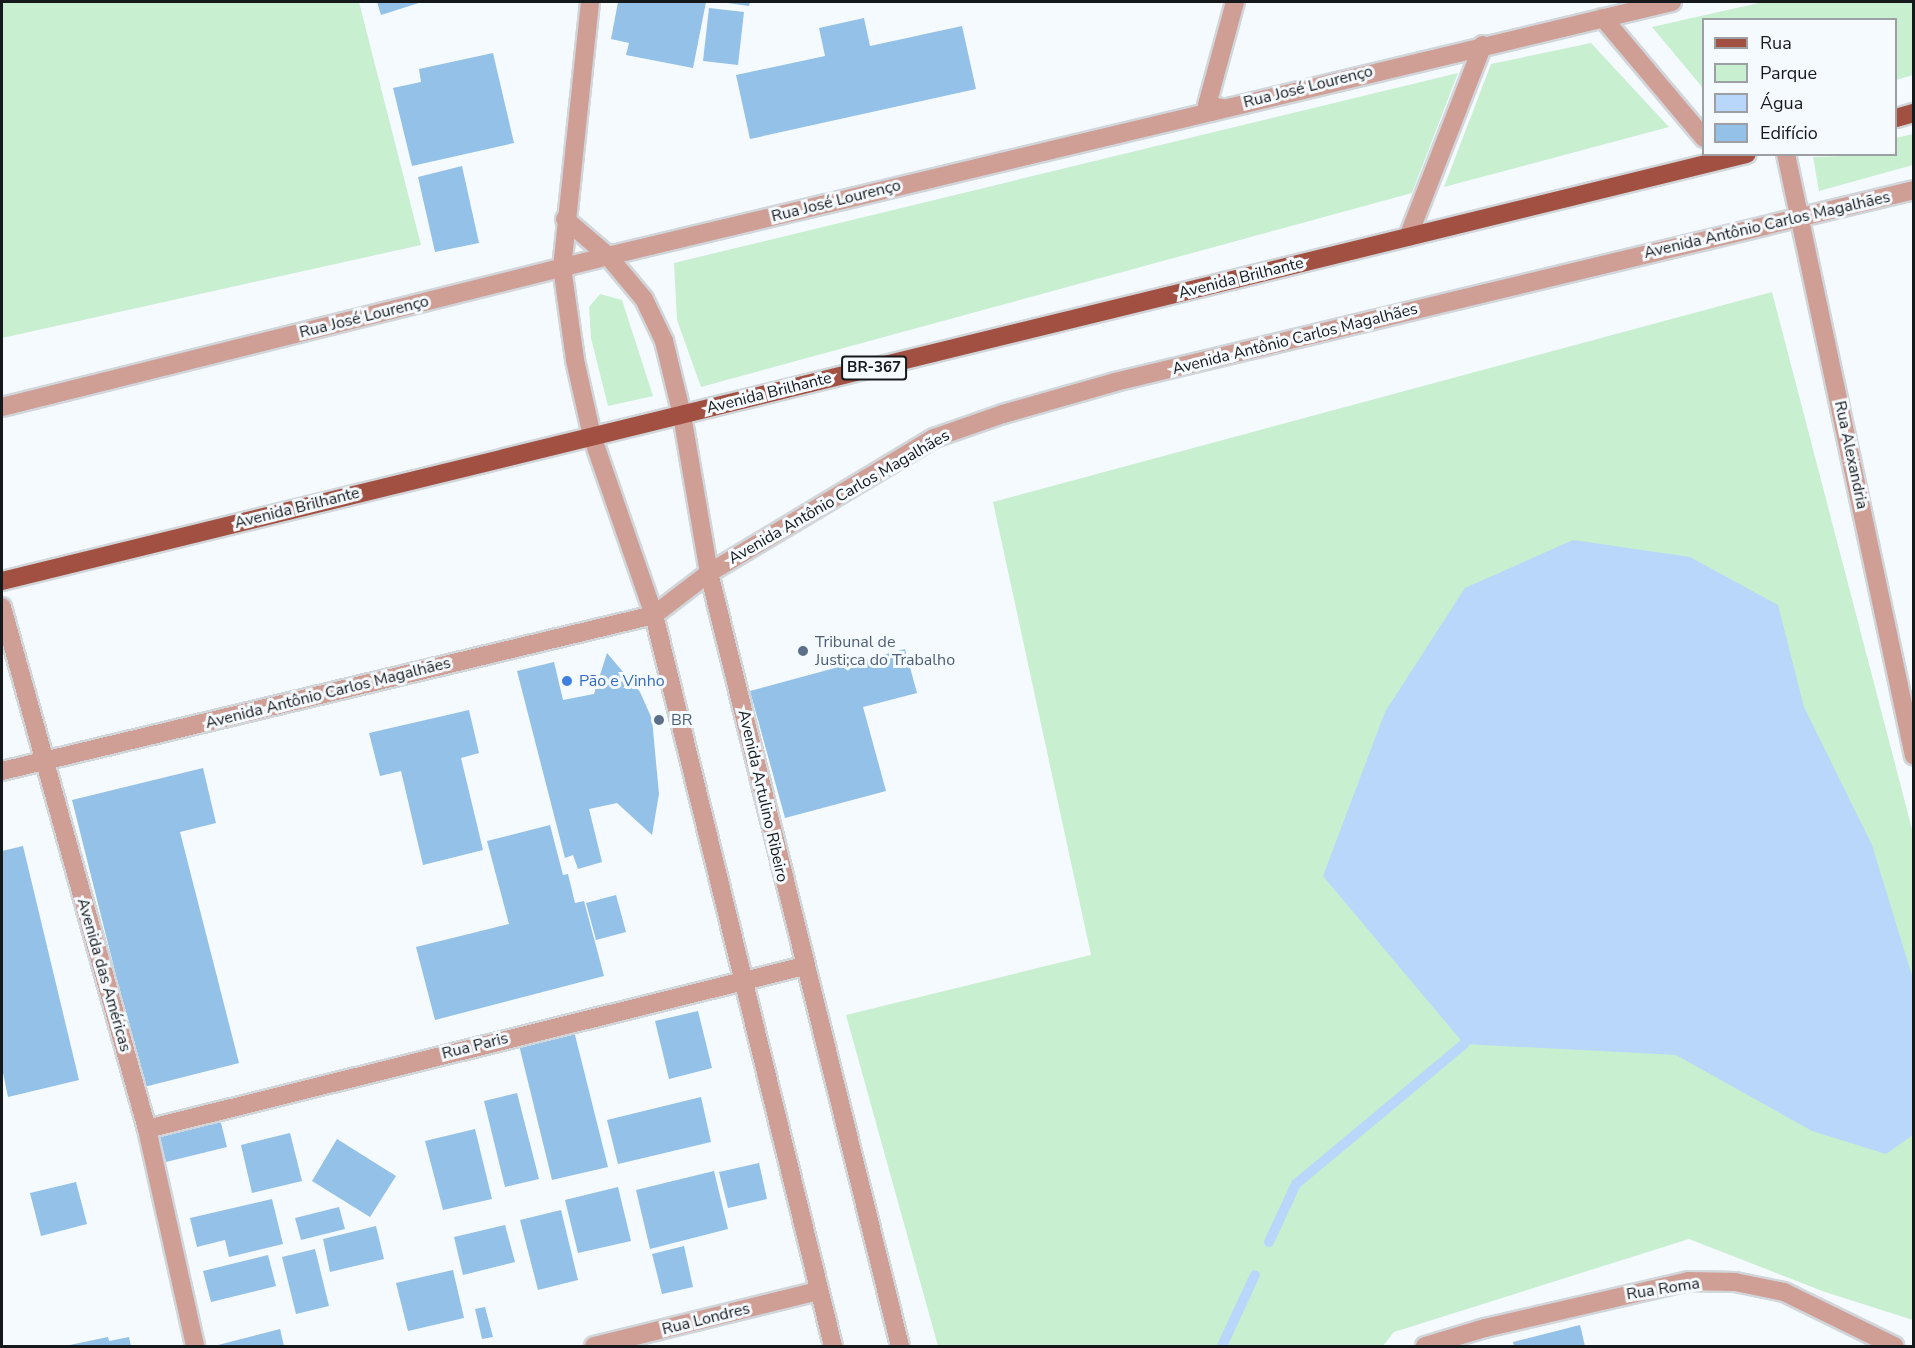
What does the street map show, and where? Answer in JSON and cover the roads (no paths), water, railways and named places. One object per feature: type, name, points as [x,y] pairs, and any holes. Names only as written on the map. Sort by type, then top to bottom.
[{"type":"main road","points":[[1897,118],[1914,113]]},
{"type":"main road","name":"Avenida Brilhante","points":[[2,580],[1408,237],[1719,157]]},
{"type":"street","points":[[590,2],[565,219],[562,267],[592,436],[654,615],[833,1347]]},
{"type":"street","points":[[1221,108],[1207,105],[1235,2]]},
{"type":"street","name":"Rua José Lourenço","points":[[2,407],[562,267],[1483,45],[1672,2]]},
{"type":"street","points":[[1603,18],[1702,136]]},
{"type":"street","points":[[1408,237],[1483,45]]},
{"type":"street","name":"Rua Alexandria","points":[[1786,156],[1914,756]]},
{"type":"street","name":"Avenida Antônio Carlos Magalhães","points":[[2,771],[654,615],[709,573],[934,438],[958,428],[1114,382],[1914,190]]},
{"type":"street","name":"Avenida Artulino Ribeiro","points":[[565,219],[608,256],[644,299],[664,341],[682,415],[709,573],[804,966],[900,1347]]},
{"type":"street","name":"Avenida das Américas","points":[[2,607],[147,1129],[195,1347]]},
{"type":"street","name":"Rua Paris","points":[[147,1129],[743,979],[804,966]]},
{"type":"street","name":"Rua Roma","points":[[1425,1347],[1485,1328],[1688,1281],[1735,1282],[1784,1292],[1894,1347]]},
{"type":"street","name":"Rua Londres","points":[[594,1347],[818,1291]]},
{"type":"water","points":[[1573,540],[1690,557],[1778,605],[1804,707],[1872,845],[1913,979],[1913,1135],[1886,1154],[1812,1131],[1676,1055],[1464,1044],[1323,876],[1385,712],[1465,588]]},
{"type":"waterway","points":[[1269,1242],[1296,1184],[1464,1044]]},
{"type":"waterway","points":[[1222,1346],[1255,1275]]},
{"type":"place","name":"Tribunal de Justi;ca do Trabalho","points":[[803,651]]},
{"type":"place","name":"Pão e Vinho","points":[[567,681]]},
{"type":"place","name":"BR","points":[[659,720]]}]
